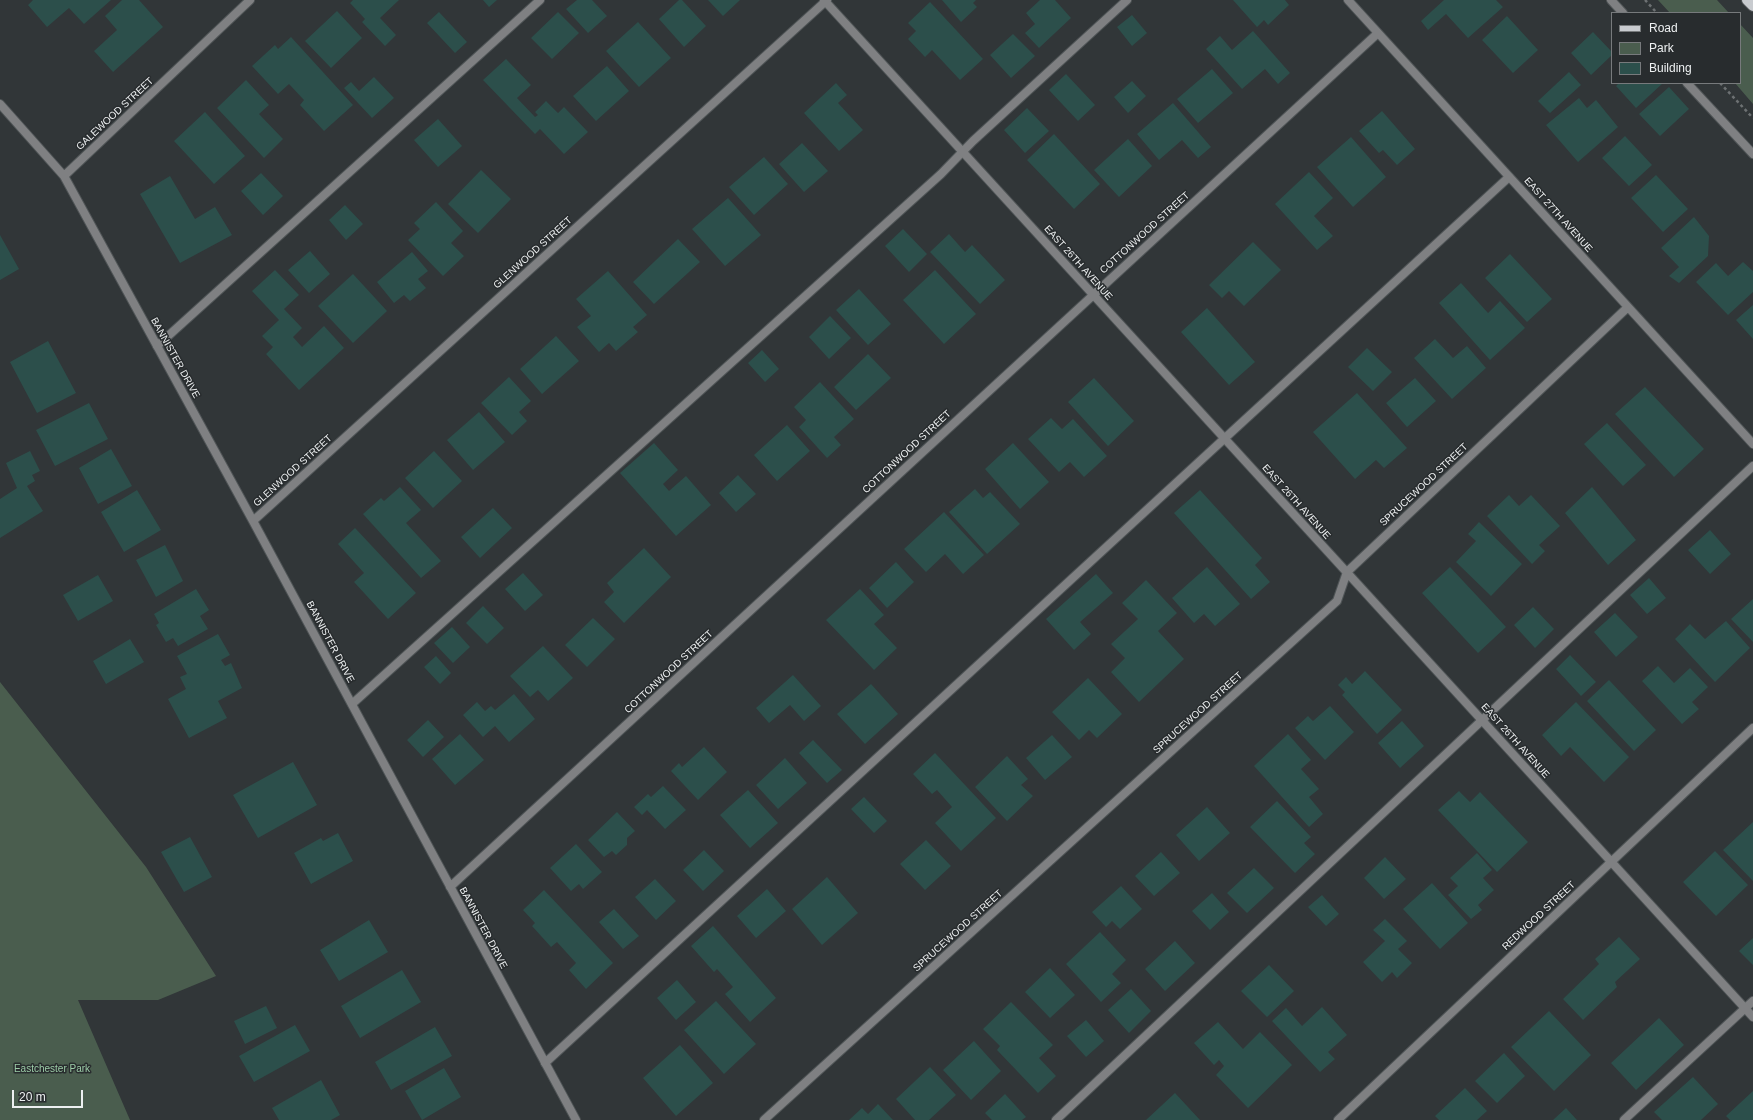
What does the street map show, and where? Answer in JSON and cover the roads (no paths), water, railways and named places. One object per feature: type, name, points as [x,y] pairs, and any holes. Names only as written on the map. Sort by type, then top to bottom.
[{"type":"main road","points":[[1747,0],[1753,6]]},
{"type":"street","name":"GALEWOOD STREET","points":[[64,176],[250,0]]},
{"type":"street","points":[[157,346],[540,0]]},
{"type":"street","name":"EAST 26TH AVENUE","points":[[826,0],[1753,1017]]},
{"type":"street","name":"GLENWOOD STREET","points":[[253,521],[826,0]]},
{"type":"street","points":[[352,704],[941,174],[1127,0]]},
{"type":"street","name":"EAST 27TH AVENUE","points":[[1348,0],[1753,444]]},
{"type":"street","points":[[1611,0],[1622,12]]},
{"type":"street","name":"COTTONWOOD STREET","points":[[450,887],[1378,33]]},
{"type":"street","points":[[1688,84],[1753,154]]},
{"type":"street","points":[[0,104],[64,176]]},
{"type":"street","name":"BANNISTER DRIVE","points":[[64,176],[253,521],[576,1120]]},
{"type":"street","points":[[545,1063],[1509,177]]},
{"type":"street","name":"SPRUCEWOOD STREET","points":[[764,1120],[1337,601],[1347,572],[1628,307]]},
{"type":"street","points":[[1056,1120],[1753,466]]},
{"type":"street","name":"REDWOOD STREET","points":[[1338,1120],[1753,728]]},
{"type":"street","points":[[1624,1120],[1753,1001]]},
{"type":"park label","name":"Eastchester Park","points":[[52,1069]]}]
